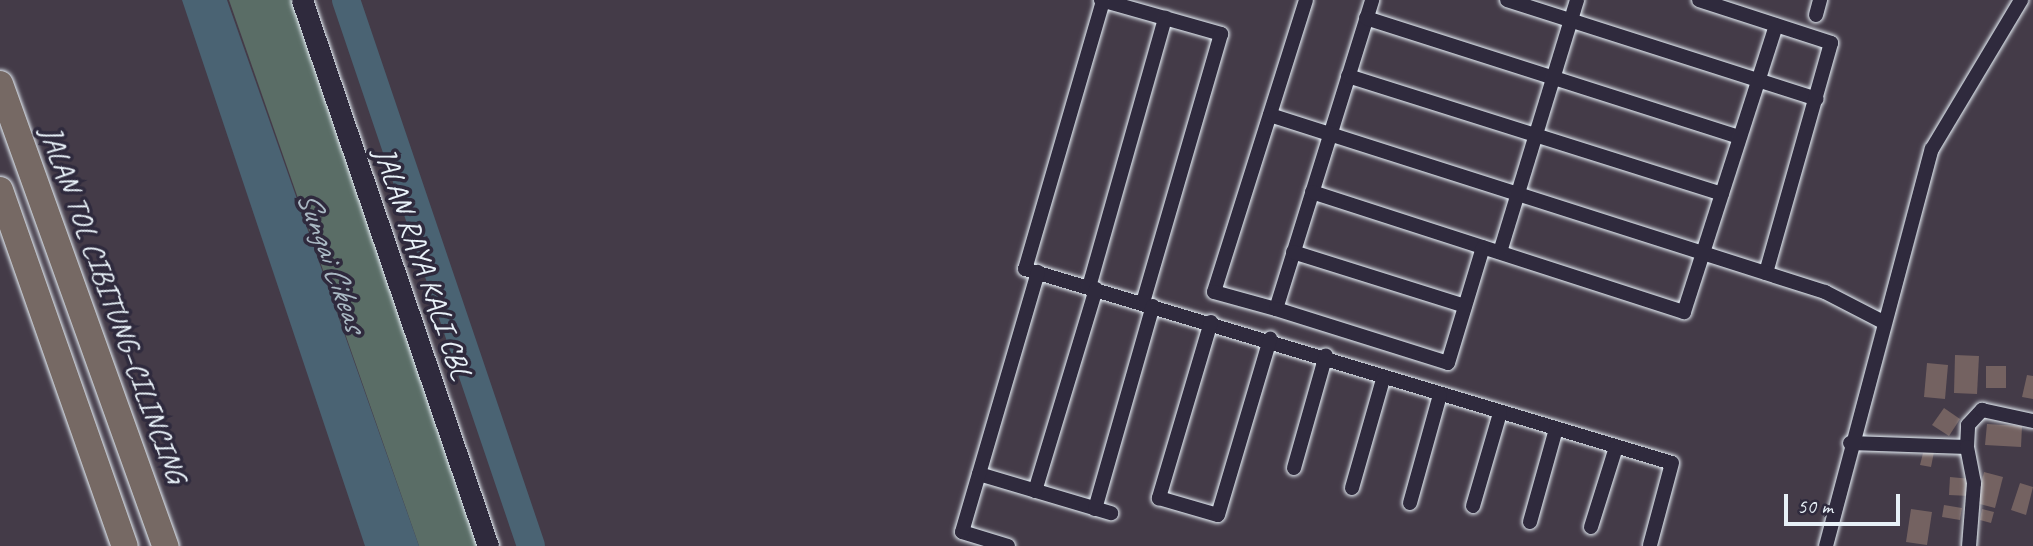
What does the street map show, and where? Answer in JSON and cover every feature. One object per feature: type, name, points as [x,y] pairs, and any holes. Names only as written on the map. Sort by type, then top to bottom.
[{"type":"highway","name":"JALAN TOL CIBITUNG–CILINCING","points":[[0,84],[165,546]]},
{"type":"highway","points":[[0,190],[125,546]]},
{"type":"main road","name":"JALAN RAYA KALI CBL","points":[[302,0],[488,546]]},
{"type":"street","points":[[1096,509],[1148,304],[1221,34],[1102,0],[1025,269],[1038,272],[1092,288],[1148,304],[1211,322],[1326,355],[1339,366],[1672,463],[1650,545]]},
{"type":"street","points":[[1307,0],[1214,292],[1448,363],[1483,247]]},
{"type":"street","points":[[1276,309],[1372,0]]},
{"type":"street","points":[[1507,0],[1817,99]]},
{"type":"street","points":[[1500,252],[1577,0]]},
{"type":"street","points":[[1699,0],[1831,43],[1766,273]]},
{"type":"street","points":[[1816,15],[1820,0]]},
{"type":"street","points":[[1826,546],[1850,443],[1932,149],[2021,0]]},
{"type":"street","points":[[1035,491],[1165,18]]},
{"type":"street","points":[[1366,18],[1740,137]]},
{"type":"street","points":[[1312,192],[1684,312],[1776,25]]},
{"type":"street","points":[[1348,76],[1722,194]]},
{"type":"street","points":[[1270,115],[1825,292],[1883,322]]},
{"type":"street","points":[[1293,252],[1465,306]]},
{"type":"street","points":[[1008,546],[962,532],[1038,272]]},
{"type":"street","points":[[1211,322],[1159,498],[1206,512],[1218,515],[1270,339]]},
{"type":"street","points":[[1294,468],[1326,355]]},
{"type":"street","points":[[1352,488],[1383,379]]},
{"type":"street","points":[[1410,503],[1440,395]]},
{"type":"street","points":[[1969,546],[1974,484],[1967,447],[1968,425],[1982,410],[2033,421]]},
{"type":"street","points":[[1473,506],[1500,413]]},
{"type":"street","points":[[1530,522],[1556,429]]},
{"type":"street","points":[[1850,443],[1967,447]]},
{"type":"street","points":[[1591,527],[1616,447]]},
{"type":"street","points":[[979,474],[1111,513]]},
{"type":"green space","points":[[229,0],[302,0],[488,546],[419,546]]},
{"type":"water","points":[[182,0],[227,0],[419,546],[365,546]]},
{"type":"building","points":[[1955,355],[1979,356],[1977,394],[1954,393]]},
{"type":"building","points":[[1927,363],[1948,365],[1945,399],[1924,397]]},
{"type":"building","points":[[1986,366],[2006,366],[2006,388],[1986,388]]},
{"type":"building","points":[[2027,375],[2033,376],[2033,399],[2022,397]]},
{"type":"building","points":[[1944,408],[1960,419],[1949,436],[1932,425]]},
{"type":"building","points":[[1987,424],[2022,426],[2021,447],[1985,445]]},
{"type":"building","points":[[1924,449],[1934,452],[1931,467],[1920,465]]},
{"type":"building","points":[[1984,472],[2003,477],[1995,508],[1976,503]]},
{"type":"building","points":[[1950,477],[1971,479],[1970,496],[1949,495]]},
{"type":"building","points":[[2020,483],[2033,487],[2026,515],[2011,510]]},
{"type":"building","points":[[1944,505],[1962,508],[1960,520],[1942,517]]},
{"type":"building","points":[[1911,509],[1932,512],[1927,545],[1906,542]]},
{"type":"building","points":[[1982,509],[1994,512],[1991,523],[1980,520]]},
{"type":"waterway","points":[[346,0],[531,546]]},
{"type":"water label","name":"Sungai Cikeas","points":[[331,261]]}]
